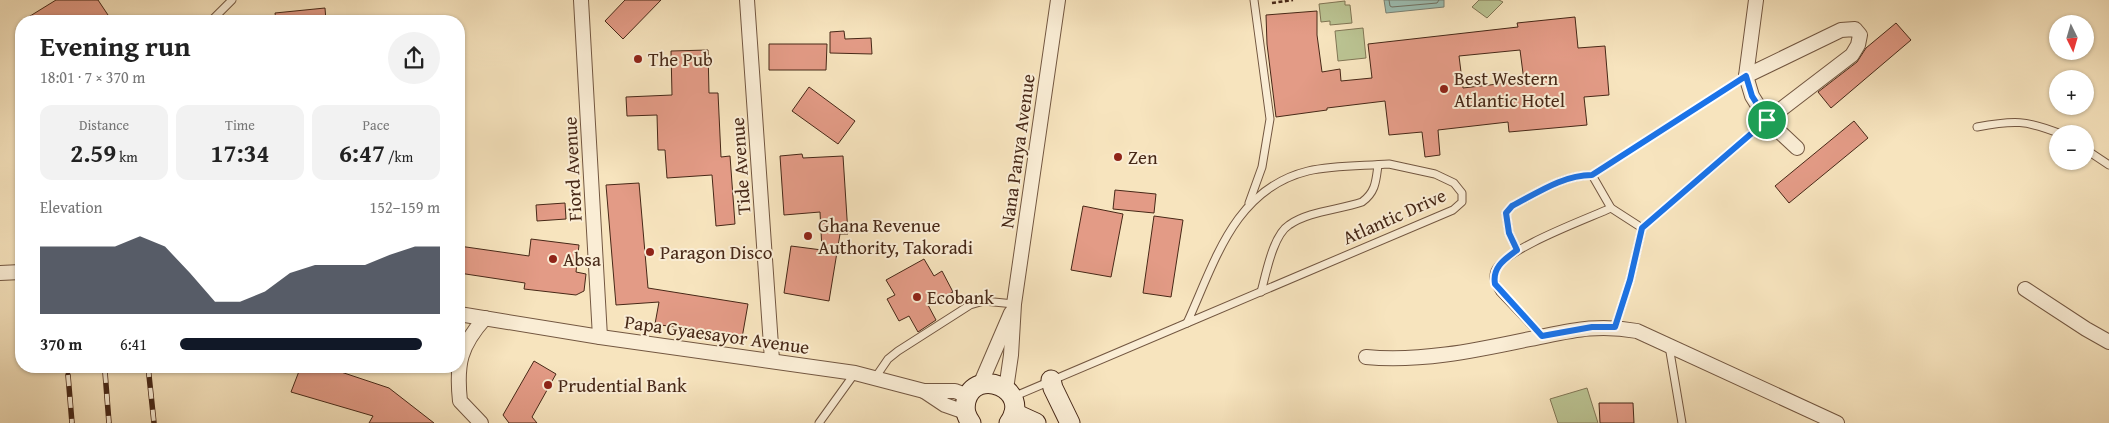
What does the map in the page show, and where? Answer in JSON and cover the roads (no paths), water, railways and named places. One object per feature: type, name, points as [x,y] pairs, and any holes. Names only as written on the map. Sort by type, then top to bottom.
[{"type":"street","name":"Tide Avenue","points":[[747,0],[772,360]]},
{"type":"street","name":"Nana Panya Avenue","points":[[1010,405],[1014,306],[1058,0]]},
{"type":"street","points":[[1756,0],[1746,76],[1752,96],[1767,120],[1797,148]]},
{"type":"street","name":"Fiord Avenue","points":[[581,1],[600,337]]},
{"type":"street","points":[[1746,76],[1841,30],[1855,29],[1860,35],[1858,45],[1852,55],[1767,120]]},
{"type":"street","points":[[0,273],[15,272]]},
{"type":"street","points":[[2026,289],[2109,342]]},
{"type":"street","name":"Nana Panya Avenue","points":[[971,410],[999,337],[1014,306]]},
{"type":"street","name":"Papa Gyaesayor Avenue","points":[[465,315],[600,337],[855,373],[924,391],[955,391],[971,410]]},
{"type":"street","points":[[465,345],[485,318]]},
{"type":"street","points":[[1366,357],[1386,359],[1459,353],[1592,327],[1615,327],[1637,331],[1837,423]]},
{"type":"street","points":[[459,373],[460,401],[481,423]]},
{"type":"street","points":[[1052,380],[1070,423]]},
{"type":"street","points":[[971,410],[994,383],[1010,405],[1036,423]]},
{"type":"lane","points":[[217,15],[232,0]]},
{"type":"lane","points":[[1248,205],[1262,167],[1270,119],[1254,0]]},
{"type":"lane","points":[[1517,250],[1506,223],[1506,213],[1512,206],[1566,178],[1592,175],[1746,76]]},
{"type":"lane","points":[[1615,327],[1630,280],[1642,228],[1767,120]]},
{"type":"lane","points":[[1977,127],[2004,122],[2029,122],[2049,130]]},
{"type":"lane","points":[[2094,155],[2109,165]]},
{"type":"lane","points":[[1261,292],[1273,250],[1279,236],[1287,226],[1301,219],[1362,202],[1370,196],[1375,187],[1378,165]]},
{"type":"lane","name":"Atlantic Drive","points":[[1010,405],[1052,380],[1187,324],[1453,210],[1462,202],[1462,193],[1454,183],[1435,174],[1407,167],[1378,165],[1308,171],[1270,186],[1248,205],[1232,226],[1187,324]]},
{"type":"lane","points":[[1592,175],[1611,208],[1642,228]]},
{"type":"lane","points":[[1542,336],[1495,284],[1496,270],[1502,261],[1517,250],[1611,208]]},
{"type":"lane","points":[[875,378],[888,359],[898,350],[927,334],[970,305],[984,300],[1014,306]]},
{"type":"lane","points":[[1669,346],[1682,423]]},
{"type":"lane","points":[[819,423],[855,373]]},
{"type":"water","points":[[1384,0],[1444,0],[1444,7],[1386,13]]},
{"type":"railway","points":[[105,373],[109,423]]},
{"type":"railway","points":[[149,373],[154,423]]},
{"type":"railway","points":[[68,375],[72,423]]},
{"type":"place","name":"The Pub","points":[[638,59]]},
{"type":"place","name":"Best Western Atlantic Hotel","points":[[1444,89]]},
{"type":"place","name":"Zen","points":[[1118,157]]},
{"type":"place","name":"Ghana Revenue Authority, Takoradi","points":[[808,236]]},
{"type":"place","name":"Paragon Disco","points":[[650,252]]},
{"type":"place","name":"Absa","points":[[553,259]]},
{"type":"place","name":"Ecobank","points":[[917,297]]},
{"type":"place","name":"Prudential Bank","points":[[548,385]]}]
